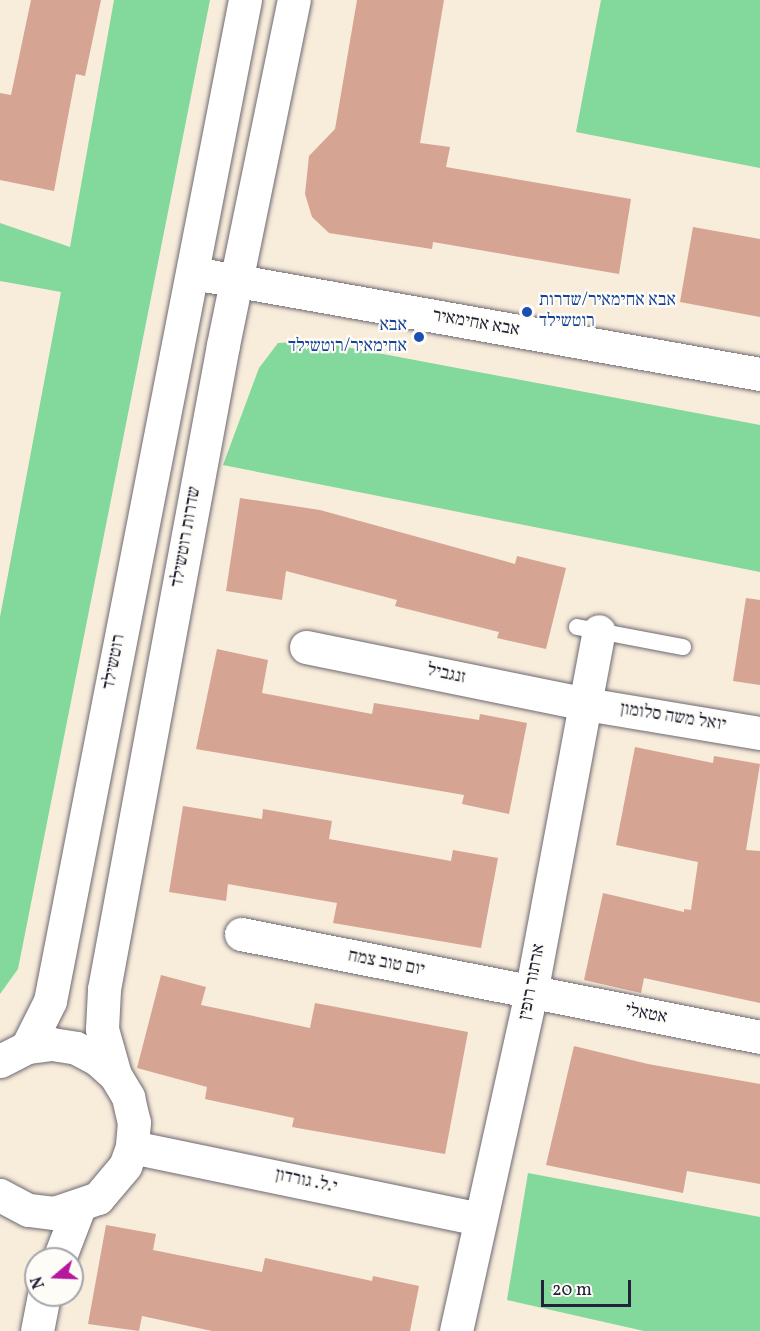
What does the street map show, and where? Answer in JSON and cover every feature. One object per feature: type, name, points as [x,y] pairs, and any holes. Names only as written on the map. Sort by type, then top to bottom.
[{"type":"street","points":[[193,273],[245,0]]},
{"type":"street","name":"שדרות רוטשילד","points":[[115,1075],[102,1029],[104,989],[237,282],[294,0]]},
{"type":"street","name":"אבא אחימאיר","points":[[193,273],[760,374]]},
{"type":"street","name":"רוטשילד","points":[[14,1054],[50,1001],[193,273]]},
{"type":"street","name":"ארתור רופין","points":[[456,1331],[531,993],[585,704],[588,629]]},
{"type":"street","name":"זנגביל","points":[[306,647],[585,704]]},
{"type":"street","name":"יואל משה סלומון","points":[[585,704],[760,733]]},
{"type":"street","name":"יום טוב צמח","points":[[241,934],[531,993]]},
{"type":"street","name":"אטאלי","points":[[531,993],[760,1037]]},
{"type":"street","points":[[0,1195],[28,1210],[54,1213],[79,1207],[113,1184],[132,1147],[134,1122],[128,1097],[115,1075],[97,1059],[76,1048],[52,1044],[14,1054]]},
{"type":"street","name":"י.ל. גורדון","points":[[132,1147],[480,1219]]},
{"type":"street","points":[[64,1247],[79,1207]]},
{"type":"street","points":[[37,1331],[42,1307]]},
{"type":"lane","points":[[588,629],[683,647]]},
{"type":"green space","points":[[114,0],[210,0],[18,969],[0,994],[0,617],[61,292],[0,281],[0,223],[70,247]]},
{"type":"green space","points":[[601,0],[760,0],[760,168],[576,132]]},
{"type":"green space","points":[[314,341],[760,425],[760,572],[223,465],[259,368],[278,343]]},
{"type":"green space","points":[[528,1173],[760,1217],[760,1331],[644,1331],[507,1300]]},
{"type":"building","points":[[31,0],[101,0],[85,76],[76,74],[54,191],[0,180],[0,93],[11,95]]},
{"type":"building","points":[[357,0],[444,0],[420,143],[450,147],[446,167],[631,199],[619,274],[433,242],[432,249],[329,233],[312,217],[305,194],[309,156],[335,129]]},
{"type":"building","points":[[693,227],[760,239],[760,317],[680,302]]},
{"type":"building","points":[[240,498],[320,510],[515,564],[517,556],[566,568],[546,649],[497,638],[499,632],[395,606],[397,600],[286,571],[282,600],[226,591]]},
{"type":"building","points":[[746,598],[760,600],[760,685],[733,681]]},
{"type":"building","points":[[217,649],[268,660],[262,693],[372,714],[374,703],[479,720],[480,714],[527,723],[509,814],[462,804],[464,795],[196,749]]},
{"type":"building","points":[[635,747],[713,763],[714,756],[760,764],[746,850],[760,851],[760,1003],[644,978],[641,993],[584,980],[603,893],[684,912],[684,909],[691,910],[698,862],[616,845]]},
{"type":"building","points":[[183,806],[262,819],[263,809],[332,821],[329,839],[451,861],[453,850],[498,858],[481,948],[333,923],[337,903],[228,884],[226,901],[169,892]]},
{"type":"building","points":[[161,975],[206,987],[201,1005],[310,1028],[315,1003],[468,1032],[445,1154],[292,1127],[294,1118],[205,1099],[207,1087],[137,1068]]},
{"type":"building","points":[[574,1046],[648,1064],[760,1084],[760,1184],[687,1171],[683,1193],[546,1165]]},
{"type":"building","points":[[106,1225],[156,1234],[153,1250],[262,1272],[265,1258],[372,1281],[373,1276],[419,1286],[410,1331],[212,1331],[142,1316],[139,1331],[88,1324]]},
{"type":"place","name":"אבא אחימאיר/שדרות רוטשילד","points":[[527,312]]},
{"type":"place","name":"אבא אחימאיר/רוטשילד","points":[[419,337]]}]
